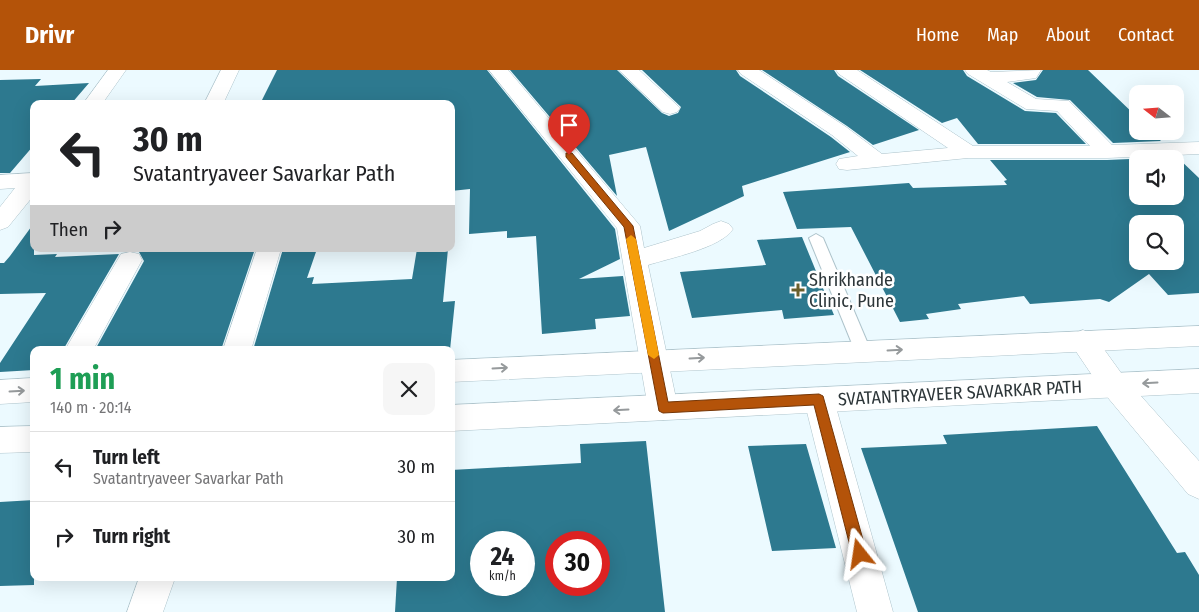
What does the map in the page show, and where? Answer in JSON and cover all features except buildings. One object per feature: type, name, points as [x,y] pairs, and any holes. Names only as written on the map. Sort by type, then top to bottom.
[{"type":"street","points":[[95,100],[118,70]]},
{"type":"street","points":[[215,100],[230,70]]},
{"type":"street","points":[[498,70],[628,226],[663,408]]},
{"type":"street","points":[[628,70],[670,108]]},
{"type":"street","points":[[747,70],[839,131],[877,161]]},
{"type":"street","points":[[846,70],[968,152]]},
{"type":"street","points":[[981,74],[1026,75],[1030,74],[1032,70]]},
{"type":"street","points":[[981,74],[1027,102],[1062,105],[1107,152]]},
{"type":"street","points":[[847,164],[968,152],[1107,152],[1199,148]]},
{"type":"street","points":[[0,182],[30,181]]},
{"type":"street","points":[[0,222],[30,185]]},
{"type":"street","points":[[635,260],[708,238],[721,229]]},
{"type":"street","points":[[238,346],[268,252]]},
{"type":"street","points":[[81,346],[130,260]]},
{"type":"street","points":[[455,370],[1199,336]]},
{"type":"street","points":[[1083,341],[1114,385],[1199,484]]},
{"type":"street","name":"SVATANTRYAVEER SAVARKAR PATH","points":[[455,418],[1199,381]]},
{"type":"street","points":[[0,392],[30,390]]},
{"type":"street","points":[[819,400],[875,612]]},
{"type":"street","points":[[0,440],[30,439]]},
{"type":"street","points":[[145,612],[156,581]]},
{"type":"lane","points":[[816,238],[863,351]]},
{"type":"slow traffic","points":[[631,239],[654,355]]},
{"type":"place","name":"Shrikhande Clinic, Pune","points":[[798,290]]},
{"type":"route","points":[[569,155],[628,226],[663,408],[819,400],[860,554]]}]
